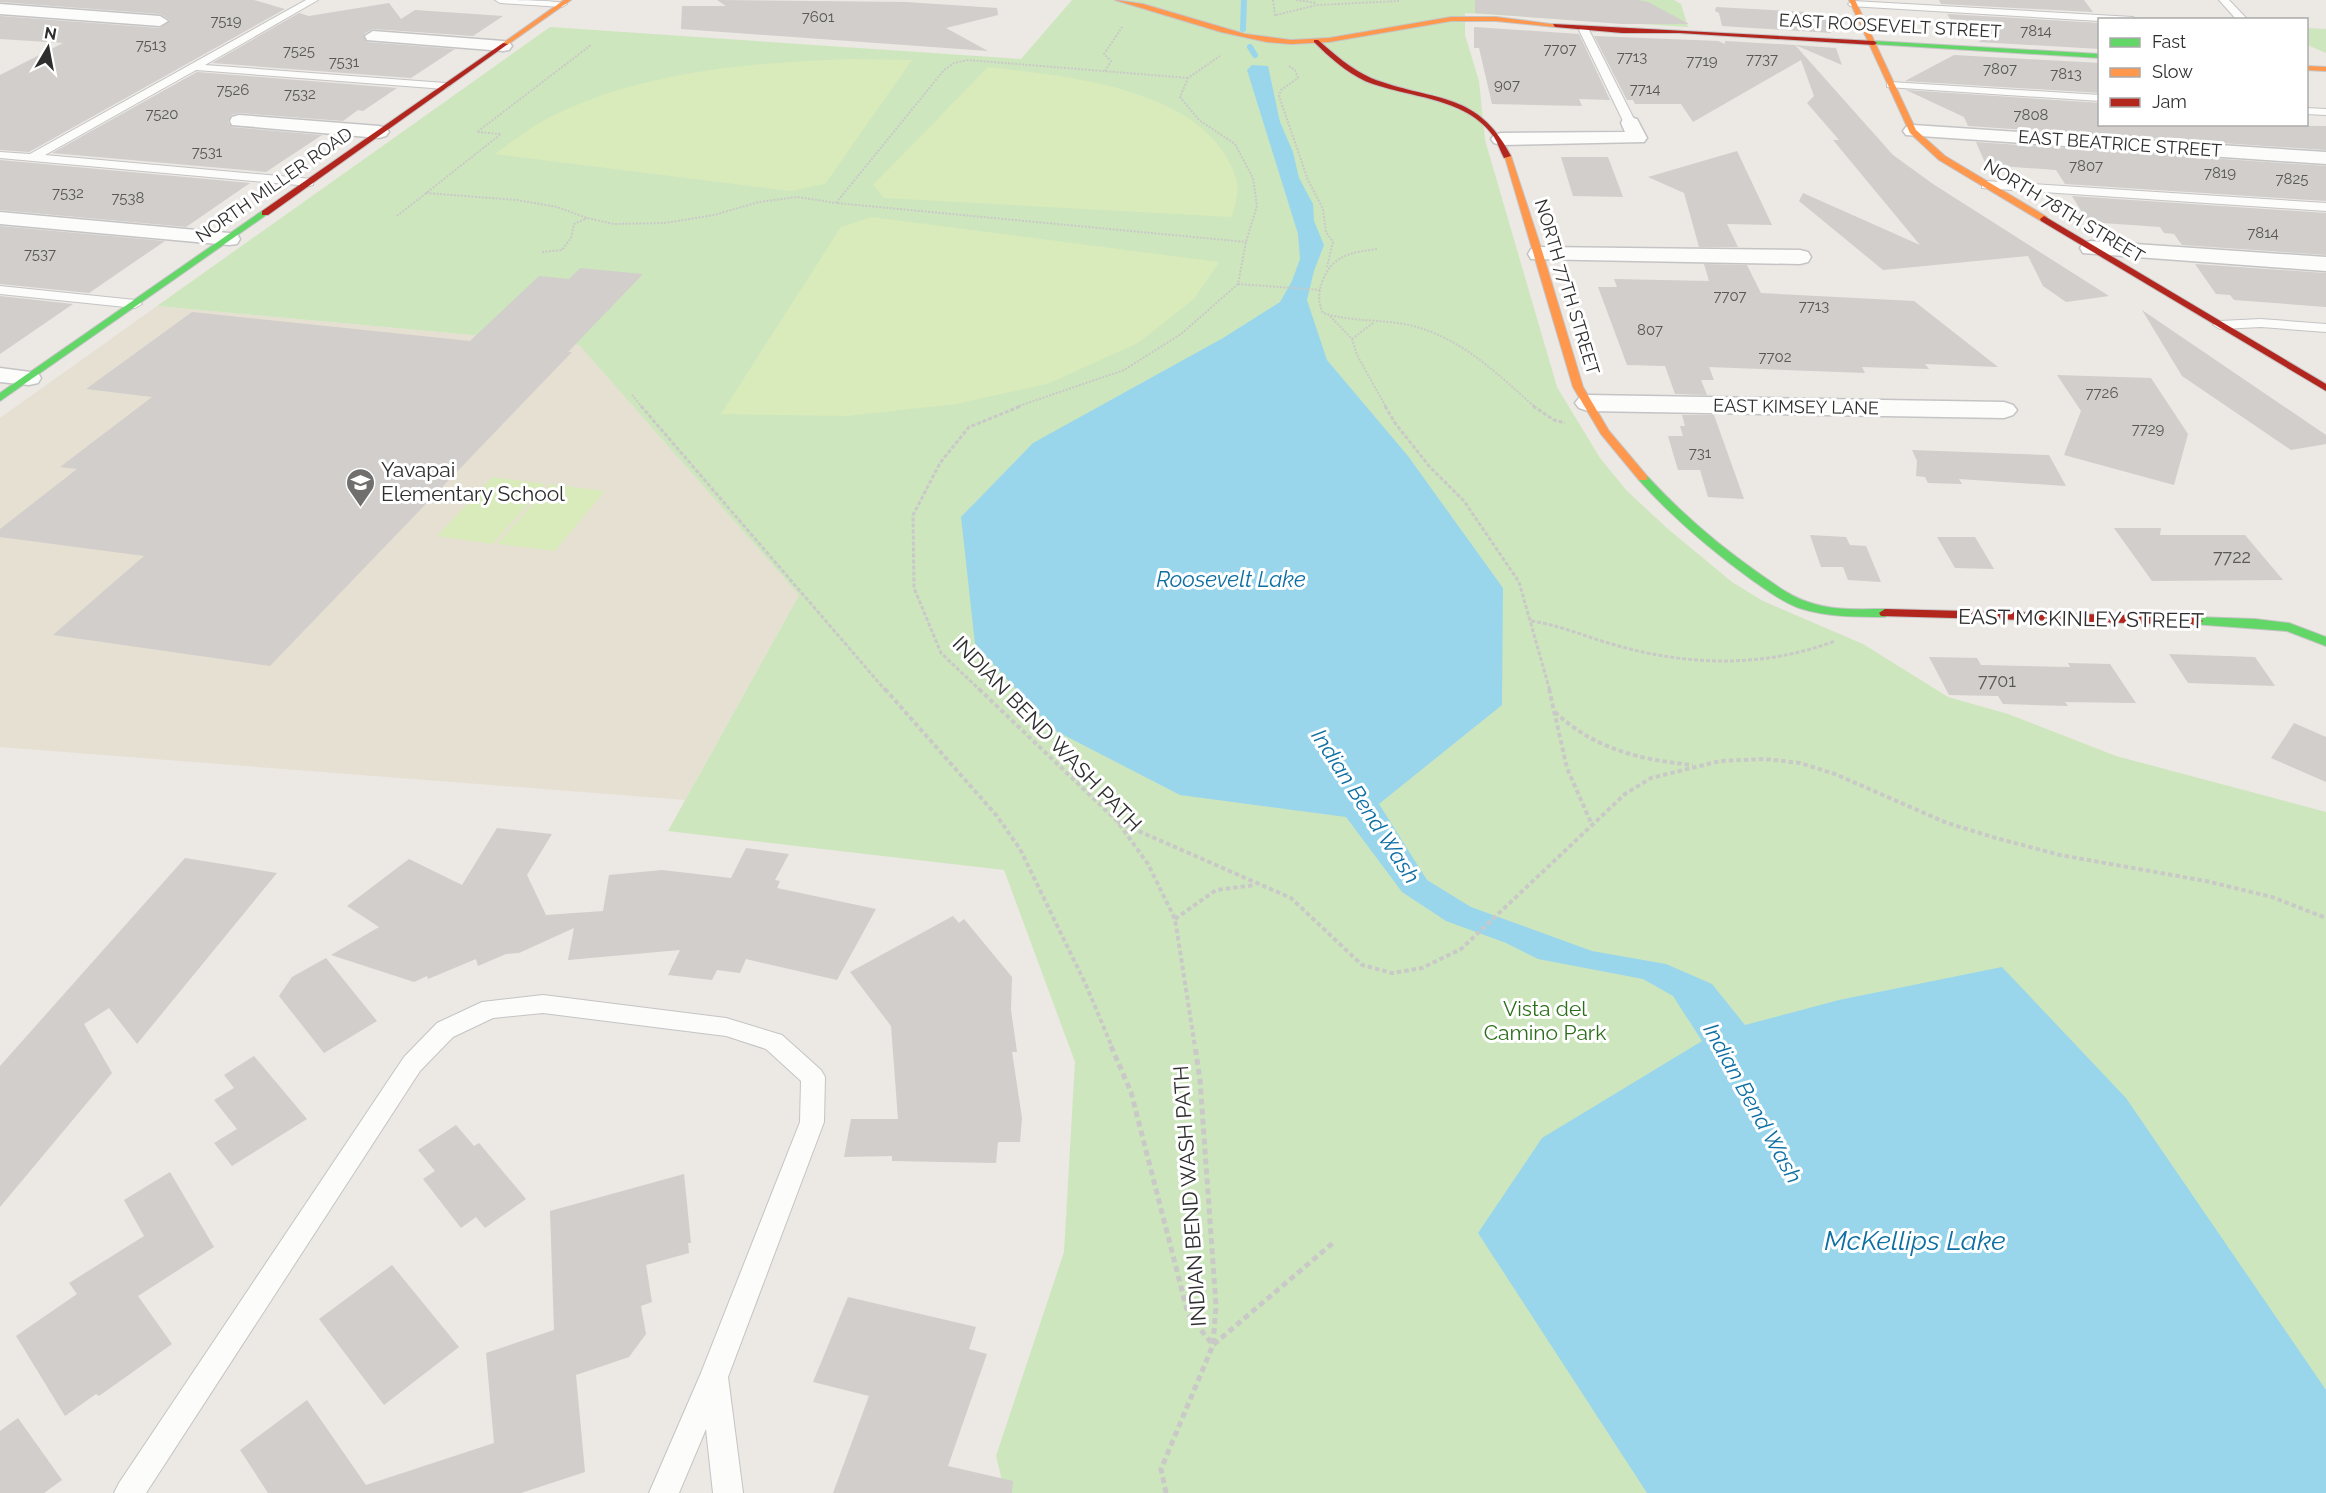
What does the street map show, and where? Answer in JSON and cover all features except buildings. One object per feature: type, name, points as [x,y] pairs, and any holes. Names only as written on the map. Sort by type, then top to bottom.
[{"type":"street","name":"EAST ROOSEVELT STREET","points":[[1118,0],[1160,8],[1232,35],[1274,41],[1316,41],[1358,37],[1436,20],[1538,24],[1583,22],[1651,26],[1679,32]]},
{"type":"street","name":"NORTH MILLER ROAD","points":[[0,398],[565,2]]},
{"type":"street","name":"NORTH 78TH STREET","points":[[1853,2],[1913,131],[1942,158],[2326,388]]},
{"type":"street","points":[[0,9],[160,21]]},
{"type":"street","name":"EAST ROOSEVELT STREET","points":[[1538,24],[1584,30],[1679,32],[2098,56]]},
{"type":"street","points":[[373,36],[503,46]]},
{"type":"street","name":"NORTH 77TH STREET","points":[[1316,41],[1341,65],[1370,80],[1460,105],[1483,119],[1501,140],[1539,254],[1578,387],[1605,432],[1676,515],[1729,559],[1780,594],[1803,605],[1832,612]]},
{"type":"street","points":[[2308,68],[2326,69]]},
{"type":"street","points":[[239,121],[379,132]]},
{"type":"street","points":[[1501,140],[1637,138],[1630,123]]},
{"type":"street","name":"EAST BEATRICE STREET","points":[[1913,131],[2326,158]]},
{"type":"street","points":[[0,218],[229,239]]},
{"type":"street","points":[[2091,248],[2326,264]]},
{"type":"street","points":[[1539,254],[1800,257]]},
{"type":"street","points":[[0,375],[29,378]]},
{"type":"street","name":"EAST KIMSEY LANE","points":[[1588,403],[2004,410]]},
{"type":"street","name":"EAST MCKINLEY STREET","points":[[1832,612],[2255,623],[2289,627],[2326,642]]},
{"type":"lane","points":[[32,158],[313,0]]},
{"type":"lane","points":[[500,0],[565,2]]},
{"type":"lane","points":[[2224,0],[2241,18]]},
{"type":"lane","points":[[1853,2],[2102,18]]},
{"type":"lane","points":[[1584,30],[1630,123]]},
{"type":"lane","points":[[194,67],[446,86]]},
{"type":"lane","points":[[1892,85],[2098,98]]},
{"type":"lane","points":[[2308,111],[2326,112]]},
{"type":"lane","points":[[0,155],[309,182]]},
{"type":"lane","points":[[1986,185],[2326,207]]},
{"type":"lane","points":[[0,290],[135,304]]},
{"type":"lane","points":[[2220,325],[2261,323],[2326,328]]},
{"type":"lane","points":[[129,1493],[412,1064],[445,1030],[490,1009],[543,1004],[726,1027],[774,1042],[813,1077],[812,1122],[714,1376],[664,1493]]},
{"type":"lane","points":[[714,1376],[728,1493]]},
{"type":"path","points":[[1296,0],[1333,4]]},
{"type":"path","points":[[1276,15],[1317,5],[1403,0]]},
{"type":"path","points":[[1105,71],[1112,62],[1104,54],[1127,19]]},
{"type":"path","points":[[397,216],[501,134],[477,132],[591,45]]},
{"type":"path","points":[[1223,54],[1188,78],[1180,97],[1198,120],[1235,144],[1253,178],[1257,206],[1246,242],[1238,284],[1320,290]]},
{"type":"path","points":[[836,203],[944,70],[954,63],[968,60],[1188,78]]},
{"type":"path","points":[[1285,64],[1295,70],[1298,78],[1281,90],[1279,96],[1304,171],[1323,209],[1326,232],[1334,242],[1320,290],[1318,304],[1323,313],[1330,316],[1409,325],[1447,338],[1473,353],[1538,410],[1554,420],[1572,425]]},
{"type":"path","points":[[426,193],[465,194],[517,200],[557,207],[587,218],[614,224],[665,223],[714,215],[759,202],[797,197],[836,203],[1246,242]]},
{"type":"path","points":[[542,252],[562,250],[571,238],[574,224],[587,218]]},
{"type":"path","points":[[1327,267],[1335,260],[1353,252],[1377,249]]},
{"type":"path","name":"INDIAN BEND WASH PATH","points":[[1166,1493],[1161,1469],[1214,1345],[1216,1306],[1200,1080],[1175,919],[1148,864],[1117,821],[940,653],[914,588],[913,515],[940,463],[969,427],[1011,409],[1124,370],[1181,334],[1238,284]]},
{"type":"path","points":[[1330,316],[1352,339],[1357,355],[1395,423],[1429,466],[1464,501],[1519,582],[1554,710],[1567,768],[1592,825]]},
{"type":"path","points":[[1352,339],[1374,322]]},
{"type":"path","points":[[632,395],[841,640],[997,816],[1020,849],[1086,985],[1131,1092],[1188,1314],[1214,1345],[1334,1242]]},
{"type":"path","points":[[1531,621],[1560,625],[1632,649],[1695,660],[1776,658],[1819,648],[1840,639]]},
{"type":"path","points":[[1554,710],[1568,726],[1594,742],[1625,754],[1662,763],[1696,766]]},
{"type":"path","points":[[1117,821],[1256,885],[1291,898],[1362,965],[1392,973],[1422,968],[1461,949],[1625,794],[1651,778],[1720,761],[1765,759],[1800,762],[1835,774],[1947,823],[1996,838],[2060,855],[2206,881],[2272,897],[2326,918]]},
{"type":"path","points":[[1175,919],[1216,890],[1256,885]]},
{"type":"shaded area","name":"Yavapai Elementary School","points":[[157,306],[579,345],[799,595],[685,800],[0,747],[0,418]]},
{"type":"green space","name":"Vista del Camino Park","points":[[1072,0],[1674,0],[1681,4],[1688,27],[1465,13],[1465,35],[1479,81],[1485,140],[1557,387],[1600,458],[1627,491],[1668,529],[1732,582],[1763,601],[1863,644],[1948,697],[2008,714],[2116,756],[2326,812],[2326,1493],[1005,1493],[996,1456],[1064,1252],[1075,1062],[1004,870],[668,831],[799,595],[579,345],[157,306],[550,27],[1021,59]]},
{"type":"green space","points":[[2308,28],[2326,29],[2326,53],[2308,45]]},
{"type":"green space","points":[[848,59],[912,60],[825,184],[790,191],[495,154],[552,116],[587,101],[660,79],[772,63]]},
{"type":"green space","points":[[988,67],[1095,83],[1132,92],[1168,106],[1198,125],[1222,150],[1238,185],[1232,217],[884,198],[873,185]]},
{"type":"green space","points":[[872,217],[1219,262],[1194,299],[1138,343],[1047,384],[956,404],[846,416],[721,414],[841,227]]},
{"type":"green space","points":[[492,477],[546,484],[493,544],[437,536]]},
{"type":"green space","points":[[550,484],[605,491],[555,551],[497,544]]},
{"type":"water","name":"McKellips Lake","points":[[1252,65],[1268,66],[1280,122],[1293,152],[1299,178],[1313,204],[1314,221],[1324,245],[1314,271],[1307,300],[1327,360],[1408,456],[1503,588],[1502,705],[1379,804],[1427,880],[1471,907],[1592,951],[1666,964],[1712,984],[1745,1025],[1839,1000],[2002,967],[2126,1098],[2326,1390],[2326,1493],[1647,1493],[1478,1233],[1542,1138],[1702,1041],[1673,996],[1643,979],[1538,959],[1506,943],[1446,921],[1402,892],[1346,817],[1180,795],[1052,729],[975,644],[961,517],[1033,443],[1223,338],[1280,302],[1292,281],[1300,259],[1298,234],[1247,70]]},
{"type":"waterway","name":"Indian Bend Wash","points":[[1243,29],[1244,0]]},
{"type":"waterway","name":"Indian Bend Wash","points":[[1250,47],[1255,55]]},
{"type":"traffic: fast","points":[[1874,43],[2098,56]]},
{"type":"traffic: fast","points":[[0,398],[265,213]]},
{"type":"traffic: fast","points":[[1643,478],[1711,543],[1740,566],[1785,596],[1803,605],[1823,610],[1885,613]]},
{"type":"traffic: fast","points":[[2197,621],[2289,627],[2326,642]]},
{"type":"traffic: slow","points":[[505,44],[568,0]]},
{"type":"traffic: slow","points":[[1118,0],[1224,31],[1267,40],[1291,42],[1329,40],[1417,23],[1466,18],[1555,25]]},
{"type":"traffic: slow","points":[[1852,0],[1913,131],[1942,158],[2044,219]]},
{"type":"traffic: slow","points":[[2308,68],[2326,69]]},
{"type":"traffic: slow","points":[[1507,156],[1578,387],[1605,432],[1643,478]]},
{"type":"traffic: jam","points":[[1555,25],[1622,31],[1679,31],[1874,43]]},
{"type":"traffic: jam","points":[[1316,41],[1340,62],[1368,79],[1448,102],[1467,110],[1483,121],[1497,136],[1507,156]]},
{"type":"traffic: jam","points":[[265,213],[505,44]]},
{"type":"traffic: jam","points":[[2044,219],[2326,388]]},
{"type":"traffic: jam","points":[[1885,613],[2197,621]]},
{"type":"place","name":"Yavapai Elementary School","points":[[360,508]]},
{"type":"water label","name":"Roosevelt Lake","points":[[1231,579]]}]
